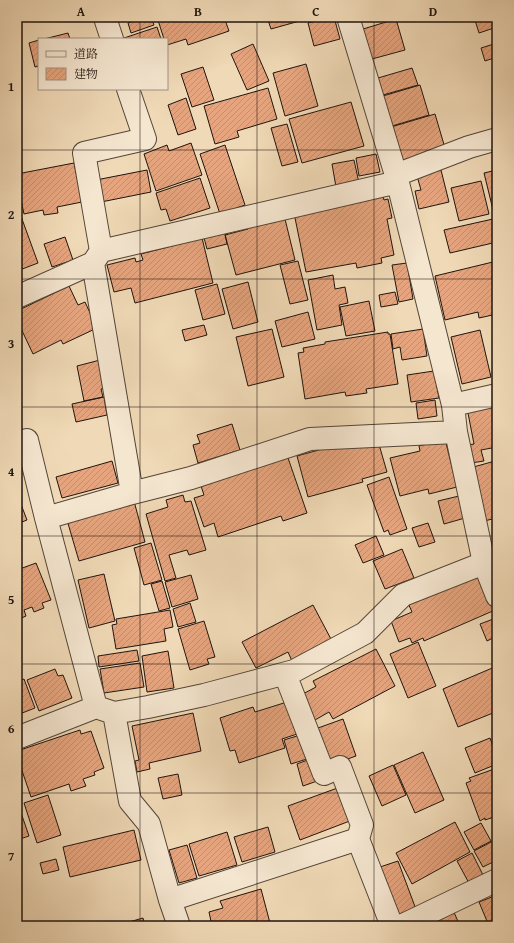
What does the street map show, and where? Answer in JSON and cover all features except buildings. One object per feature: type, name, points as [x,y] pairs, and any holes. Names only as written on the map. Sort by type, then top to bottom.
[{"type":"street","points":[[109,17],[106,21],[112,38]]},
{"type":"street","points":[[348,17],[397,178],[453,405],[456,432],[484,563],[497,596]]},
{"type":"street","points":[[128,90],[145,139],[84,153],[97,257],[132,493]]},
{"type":"street","points":[[17,297],[97,257],[397,178],[469,147],[497,139]]},
{"type":"street","points":[[453,405],[497,395]]},
{"type":"street","points":[[46,518],[132,493],[191,478],[310,439],[456,432]]},
{"type":"street","points":[[17,444],[27,440],[46,518],[105,710],[130,802],[149,824],[170,900],[179,926]]},
{"type":"street","points":[[17,738],[105,710],[204,695],[294,671],[365,633],[403,595],[484,563]]},
{"type":"street","points":[[285,674],[324,774],[340,767],[362,826],[358,839],[392,926]]},
{"type":"street","points":[[170,900],[358,839]]},
{"type":"street","points":[[401,926],[497,880]]}]
